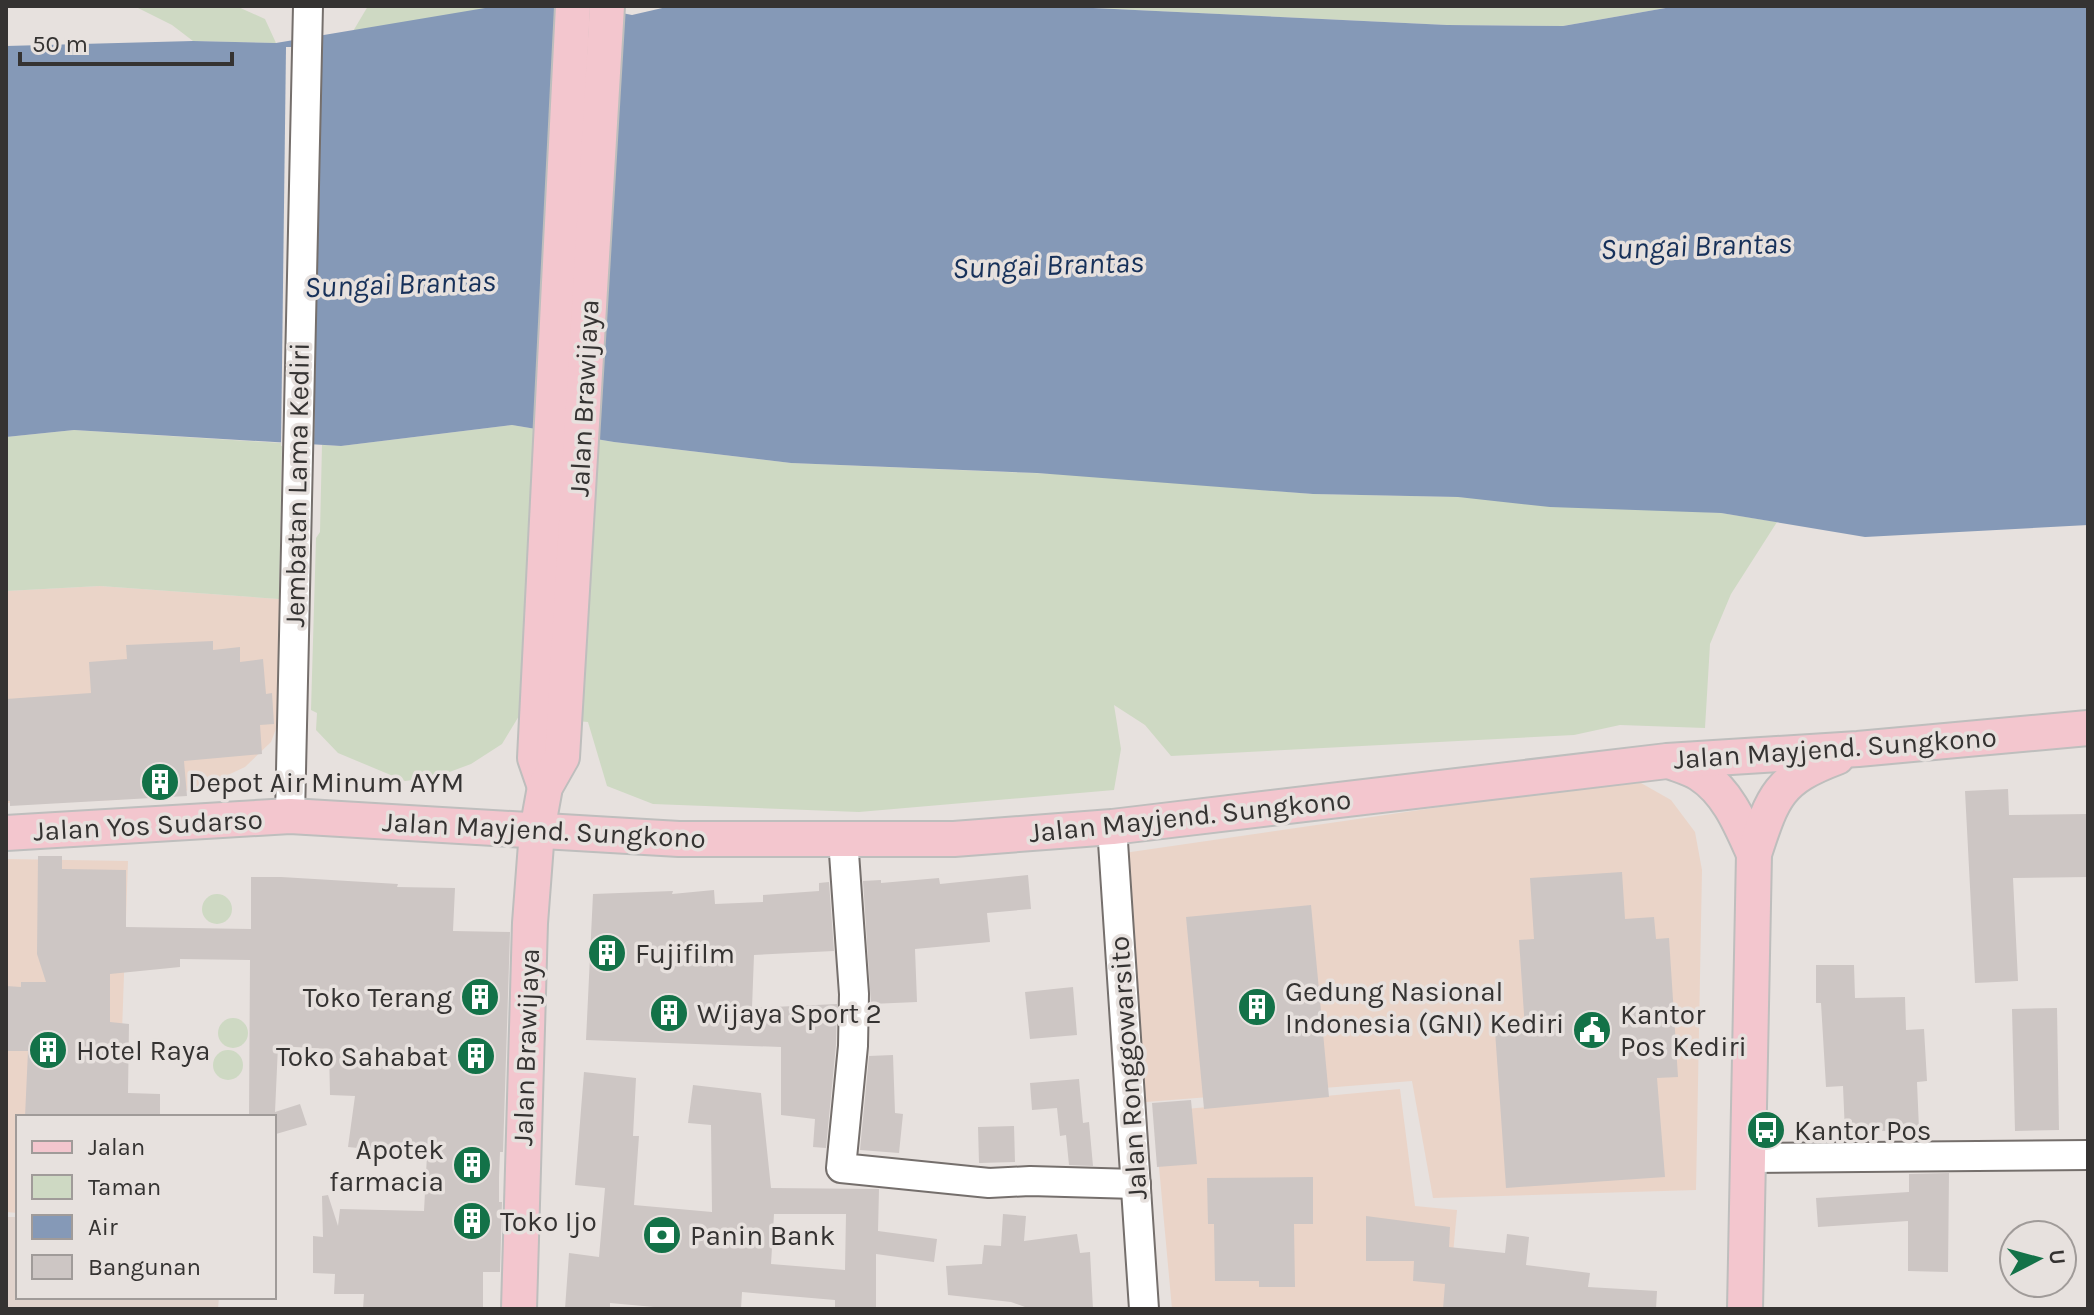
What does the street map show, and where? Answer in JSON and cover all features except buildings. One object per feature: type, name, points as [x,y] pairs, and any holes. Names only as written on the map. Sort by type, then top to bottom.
[{"type":"main road","name":"Jalan Brawijaya","points":[[519,1309],[530,923],[537,831],[545,787],[562,757],[551,718],[573,6]]},
{"type":"main road","name":"Jalan Brawijaya","points":[[551,718],[607,6]]},
{"type":"main road","name":"Jalan Mayjend. Sungkono","points":[[290,816],[679,839],[954,839],[1112,827],[1667,761],[1858,749],[2088,728]]},
{"type":"main road","points":[[1745,1309],[1754,854],[1766,816],[1783,787],[1807,768],[1858,749]]},
{"type":"main road","points":[[1667,761],[1699,773],[1722,793],[1741,824],[1754,854]]},
{"type":"main road","name":"Jalan Yos Sudarso","points":[[6,833],[290,816]]},
{"type":"street","name":"Jembatan Lama Kediri","points":[[290,816],[308,6]]},
{"type":"street","name":"Jalan Ronggowarsito","points":[[1112,827],[1144,1309]]},
{"type":"street","points":[[843,839],[854,994],[853,1046],[841,1168],[989,1183],[1136,1184]]},
{"type":"street","points":[[1747,1158],[2088,1155]]},
{"type":"shaded area","points":[[100,586],[279,599],[280,718],[271,742],[245,767],[198,789],[115,800],[6,803],[6,591]]},
{"type":"shaded area","points":[[1641,783],[1671,800],[1695,832],[1702,870],[1696,1190],[1433,1198],[1412,1081],[1146,1102],[1124,853],[1584,786]]},
{"type":"shaded area","points":[[6,859],[128,861],[119,1115],[16,1115],[16,1213],[6,1212]]},
{"type":"shaded area","points":[[1400,1089],[1415,1206],[1457,1210],[1448,1309],[1172,1309],[1154,1112]]},
{"type":"shaded area","points":[[6,1217],[16,1217],[16,1299],[219,1299],[218,1309],[6,1309]]},
{"type":"green space","points":[[134,6],[236,6],[265,19],[276,43],[193,41],[172,25]]},
{"type":"green space","points":[[368,6],[501,6],[352,33]]},
{"type":"green space","points":[[1051,6],[1677,6],[1563,26],[1447,25]]},
{"type":"green space","points":[[512,425],[614,442],[791,463],[1080,475],[1313,494],[1458,497],[1721,513],[1777,522],[1731,594],[1710,644],[1705,728],[1620,725],[1574,735],[1171,756],[1145,725],[1114,705],[1121,749],[1114,790],[859,812],[653,804],[607,786],[588,722],[519,716],[502,744],[471,764],[436,777],[405,781],[338,753],[316,730],[317,713],[311,710],[322,445],[341,446]]},
{"type":"green space","points":[[74,430],[282,443],[279,599],[100,586],[6,591],[6,437]]},
{"type":"green space","points":[[217,894],[228,898],[232,909],[228,920],[217,924],[206,920],[202,909],[206,898]]},
{"type":"green space","points":[[233,1018],[244,1022],[248,1033],[244,1044],[233,1048],[222,1044],[218,1033],[222,1022]]},
{"type":"green space","points":[[228,1050],[239,1054],[243,1065],[239,1076],[228,1080],[217,1076],[213,1065],[217,1054]]},
{"type":"water","name":"Sungai Brantas","points":[[497,6],[587,6],[632,15],[671,6],[1051,6],[1447,25],[1563,26],[1677,6],[2088,6],[2088,525],[1865,537],[1721,513],[1550,507],[1458,497],[1313,494],[1037,473],[791,463],[614,442],[512,425],[341,446],[74,430],[6,437],[6,46],[193,41],[276,43]]},
{"type":"pier","points":[[286,47],[320,47],[314,449],[281,446]]},
{"type":"place","name":"Depot Air Minum AYM","points":[[160,782]]},
{"type":"place","name":"Fujifilm","points":[[607,953]]},
{"type":"place","name":"Toko Terang","points":[[480,997]]},
{"type":"place","name":"Gedung Nasional Indonesia (GNI) Kediri","points":[[1257,1007]]},
{"type":"place","name":"Wijaya Sport 2","points":[[669,1013]]},
{"type":"place","name":"Kantor Pos Kediri","points":[[1592,1030]]},
{"type":"place","name":"Hotel Raya","points":[[48,1050]]},
{"type":"place","name":"Toko Sahabat","points":[[476,1056]]},
{"type":"place","name":"Kantor Pos","points":[[1766,1130]]},
{"type":"place","name":"Apotek farmacia","points":[[472,1165]]},
{"type":"place","name":"Toko Ijo","points":[[472,1221]]},
{"type":"place","name":"Panin Bank","points":[[662,1235]]}]
